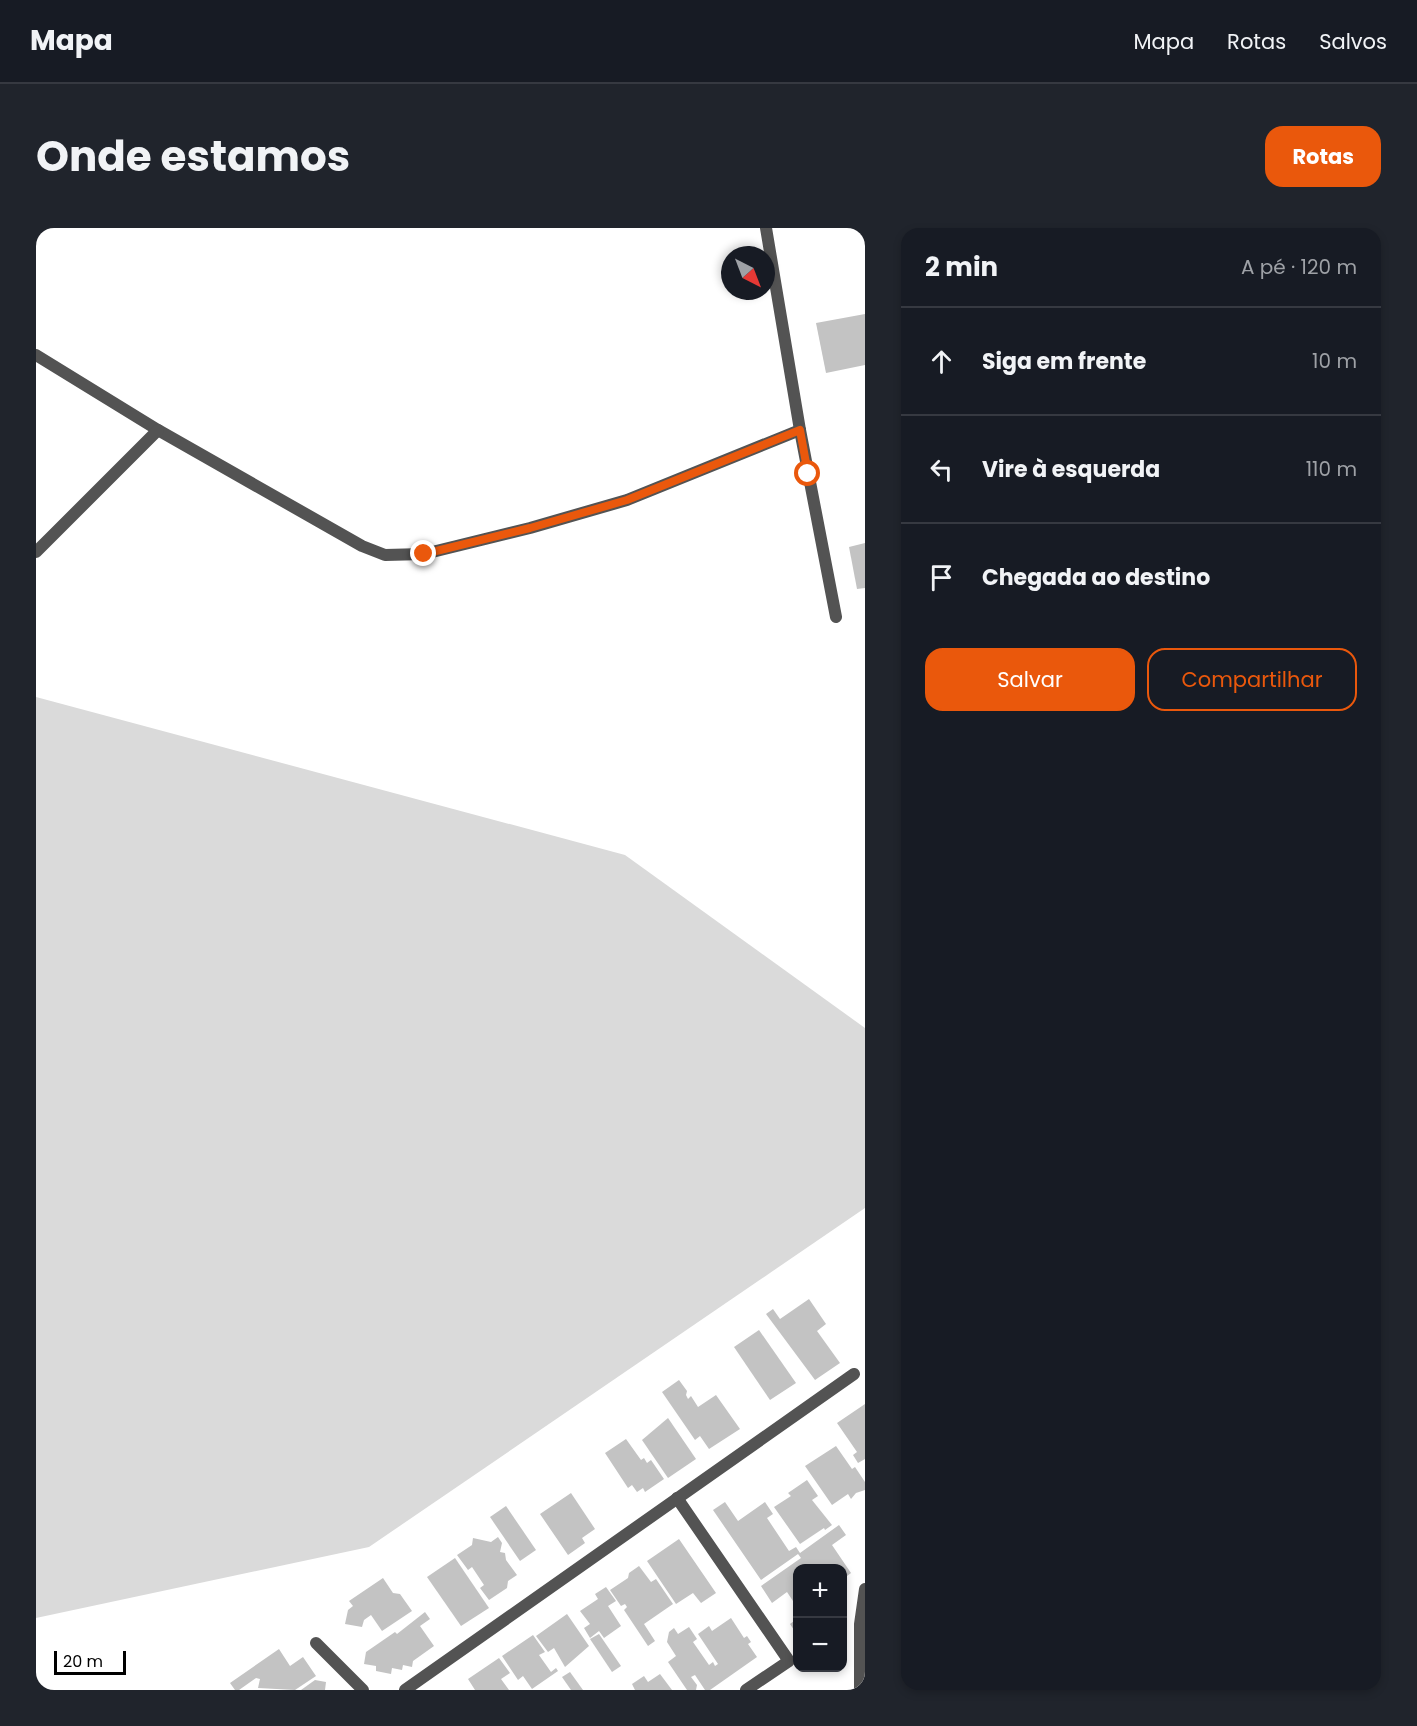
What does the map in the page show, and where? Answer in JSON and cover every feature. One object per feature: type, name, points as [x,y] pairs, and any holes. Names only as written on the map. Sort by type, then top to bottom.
[{"type":"street","points":[[766,228],[800,430],[836,617]]},
{"type":"street","points":[[36,355],[158,430],[362,546],[385,555],[424,554],[530,528],[627,500],[800,430]]},
{"type":"street","points":[[36,552],[158,430]]},
{"type":"street","points":[[405,1690],[854,1374]]},
{"type":"street","points":[[677,1498],[789,1661],[746,1690]]},
{"type":"street","points":[[860,1690],[861,1624],[865,1589]]},
{"type":"street","points":[[316,1643],[363,1690]]},
{"type":"shaded area","points":[[36,697],[625,855],[865,1028],[865,1208],[369,1547],[36,1618]]},
{"type":"building","points":[[865,314],[865,365],[826,373],[816,323]]},
{"type":"building","points":[[865,543],[865,588],[857,589],[849,547]]},
{"type":"building","points":[[809,1299],[826,1324],[817,1331],[840,1363],[815,1380],[766,1314],[773,1309],[780,1319]]},
{"type":"building","points":[[759,1330],[796,1383],[770,1400],[734,1347]]},
{"type":"building","points":[[679,1380],[687,1391],[688,1399],[691,1396],[698,1407],[716,1395],[740,1429],[709,1449],[700,1436],[695,1440],[662,1392]]},
{"type":"building","points":[[865,1404],[865,1459],[858,1463],[853,1455],[857,1452],[837,1423]]},
{"type":"building","points":[[668,1418],[696,1459],[668,1478],[642,1440]]},
{"type":"building","points":[[626,1439],[641,1460],[644,1458],[647,1463],[651,1460],[664,1479],[645,1492],[643,1488],[637,1492],[632,1485],[628,1488],[605,1453]]},
{"type":"building","points":[[836,1446],[852,1469],[855,1467],[865,1482],[865,1490],[856,1493],[851,1499],[848,1494],[832,1505],[805,1466]]},
{"type":"building","points":[[807,1480],[818,1496],[812,1500],[832,1525],[800,1544],[774,1507],[791,1496],[788,1493]]},
{"type":"building","points":[[571,1493],[595,1529],[582,1538],[585,1543],[568,1555],[540,1514]]},
{"type":"building","points":[[725,1502],[738,1521],[765,1502],[773,1514],[767,1518],[789,1551],[796,1547],[800,1553],[839,1525],[846,1535],[832,1545],[845,1564],[793,1564],[793,1601],[787,1592],[772,1603],[761,1586],[801,1558],[798,1554],[761,1580],[713,1510]]},
{"type":"building","points":[[506,1506],[536,1550],[520,1561],[490,1517]]},
{"type":"building","points":[[498,1537],[502,1543],[500,1552],[505,1553],[506,1560],[517,1575],[508,1581],[507,1588],[489,1600],[480,1588],[484,1585],[472,1567],[468,1570],[457,1555],[472,1545],[473,1538],[491,1542]]},
{"type":"building","points":[[679,1539],[716,1593],[701,1603],[693,1593],[676,1604],[647,1561]]},
{"type":"building","points":[[455,1558],[489,1608],[461,1626],[427,1577]]},
{"type":"building","points":[[639,1566],[651,1582],[656,1579],[673,1604],[644,1624],[655,1641],[648,1646],[624,1610],[627,1607],[625,1604],[621,1606],[610,1590],[628,1578],[629,1573]]},
{"type":"building","points":[[383,1578],[393,1593],[400,1594],[412,1611],[382,1631],[371,1615],[364,1620],[362,1627],[345,1624],[348,1610],[353,1606],[349,1601]]},
{"type":"building","points":[[606,1587],[616,1601],[608,1606],[621,1626],[604,1638],[599,1631],[590,1638],[584,1628],[590,1624],[580,1611],[598,1599],[595,1594]]},
{"type":"building","points":[[425,1612],[430,1619],[420,1626],[434,1646],[413,1661],[412,1667],[403,1665],[402,1670],[392,1668],[391,1674],[376,1671],[376,1666],[364,1664],[366,1652],[395,1632],[397,1634]]},
{"type":"building","points":[[567,1614],[589,1646],[565,1667],[554,1648],[548,1652],[536,1636]]},
{"type":"building","points":[[731,1618],[744,1638],[747,1636],[751,1642],[748,1644],[757,1657],[710,1690],[705,1690],[695,1675],[691,1677],[697,1685],[696,1690],[687,1690],[668,1662],[676,1656],[667,1642],[669,1632],[674,1628],[678,1634],[689,1627],[697,1639],[693,1642],[709,1665],[713,1662],[715,1666],[718,1664],[698,1634],[709,1626],[712,1631]]},
{"type":"building","points":[[599,1634],[621,1666],[612,1672],[590,1639]]},
{"type":"building","points":[[533,1635],[545,1652],[539,1655],[551,1672],[556,1668],[558,1671],[532,1689],[523,1676],[518,1680],[502,1656]]},
{"type":"building","points":[[279,1649],[290,1666],[303,1657],[316,1676],[295,1690],[258,1688],[260,1679],[256,1678],[239,1690],[235,1690],[230,1683]]},
{"type":"building","points":[[499,1658],[510,1673],[501,1679],[509,1690],[475,1690],[468,1679]]},
{"type":"building","points":[[570,1672],[583,1690],[571,1690],[562,1677]]},
{"type":"building","points":[[660,1674],[672,1690],[635,1690],[632,1684],[644,1676],[648,1682]]},
{"type":"building","points":[[315,1680],[326,1682],[325,1690],[301,1690]]},
{"type":"route","points":[[424,554],[530,528],[627,500],[800,430],[808,474]]}]
